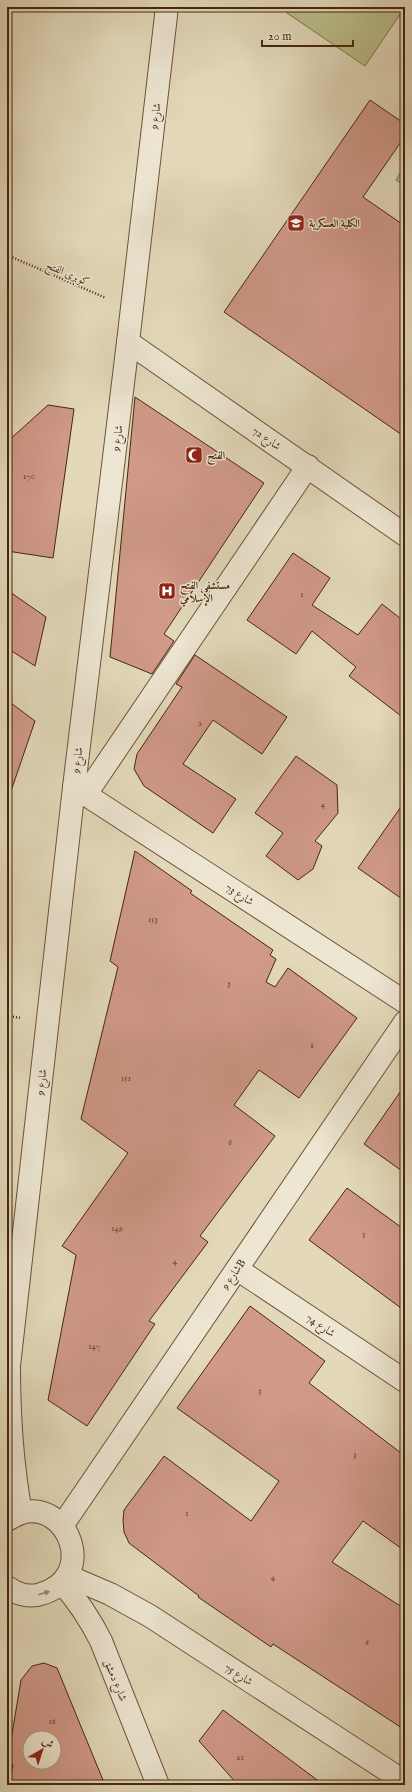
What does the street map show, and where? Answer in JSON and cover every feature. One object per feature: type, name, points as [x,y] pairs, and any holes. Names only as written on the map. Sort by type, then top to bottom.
[{"type":"street","name":"شارع 9","points":[[14,1517],[14,1477],[10,1440],[9,1366],[80,791],[128,342],[167,7]]},
{"type":"street","name":"شارع 72","points":[[128,342],[405,535]]},
{"type":"street","points":[[80,791],[308,466]]},
{"type":"street","name":"شارع 73","points":[[80,791],[405,1002]]},
{"type":"street","name":"شارع 9B","points":[[62,1526],[405,1022]]},
{"type":"street","name":"شارع 74","points":[[237,1269],[405,1381]]},
{"type":"street","points":[[7,1587],[25,1595],[38,1595],[51,1591],[65,1579],[73,1559],[71,1541],[62,1526],[50,1517],[36,1512],[14,1517]]},
{"type":"street","name":"شارع 75","points":[[65,1579],[110,1594],[150,1616],[405,1782]]},
{"type":"street","name":"شارع دمشق","points":[[65,1579],[97,1634],[158,1785]]},
{"type":"path","name":"كوبرى الفتح","points":[[7,255],[108,299]]},
{"type":"green space","points":[[291,7],[405,7],[365,66],[287,13]]},
{"type":"green space","points":[[405,165],[405,186],[396,180]]},
{"type":"building","points":[[370,100],[405,124],[405,136],[363,197],[405,226],[405,437],[224,312]]},
{"type":"building","points":[[135,397],[264,483],[164,634],[174,641],[152,674],[110,657]]},
{"type":"building","points":[[48,405],[74,409],[53,558],[7,551],[7,442]]},
{"type":"building","points":[[293,553],[330,578],[312,605],[358,635],[382,604],[405,622],[405,719],[349,676],[356,667],[312,631],[296,654],[247,620]]},
{"type":"building","points":[[7,590],[46,617],[35,666],[7,648]]},
{"type":"building","points":[[195,655],[287,717],[262,754],[213,720],[183,764],[236,799],[213,833],[144,786],[134,769],[137,754],[182,687],[176,684]]},
{"type":"building","points":[[7,700],[35,721],[11,791],[7,790]]},
{"type":"building","points":[[296,756],[337,785],[338,813],[315,841],[322,846],[313,869],[298,880],[266,856],[283,833],[255,813]]},
{"type":"building","points":[[405,801],[405,901],[358,868]]},
{"type":"building","points":[[135,851],[192,891],[190,893],[273,950],[270,955],[276,959],[266,982],[275,987],[288,968],[357,1018],[299,1098],[259,1070],[234,1105],[275,1136],[200,1236],[208,1242],[149,1321],[155,1324],[87,1426],[48,1400],[76,1255],[62,1246],[128,1153],[81,1119],[118,967],[110,961]]},
{"type":"building","points":[[405,1085],[405,1173],[364,1144]]},
{"type":"building","points":[[347,1188],[405,1230],[405,1311],[309,1240]]},
{"type":"building","points":[[250,1306],[325,1361],[309,1383],[405,1456],[405,1551],[363,1521],[332,1562],[405,1609],[405,1730],[273,1644],[271,1647],[198,1597],[199,1596],[129,1543],[124,1532],[124,1510],[164,1456],[251,1521],[279,1481],[177,1408]]},
{"type":"building","points":[[44,1663],[57,1668],[105,1785],[9,1785],[13,1765],[7,1764],[21,1680],[32,1666]]},
{"type":"building","points":[[223,1710],[324,1785],[238,1785],[199,1741]]},
{"type":"place","name":"الكلية العسكرية","points":[[296,223]]},
{"type":"place","name":"الفتح","points":[[194,455]]},
{"type":"place","name":"مستشفى الفتح الإسلامي","points":[[167,591]]}]
